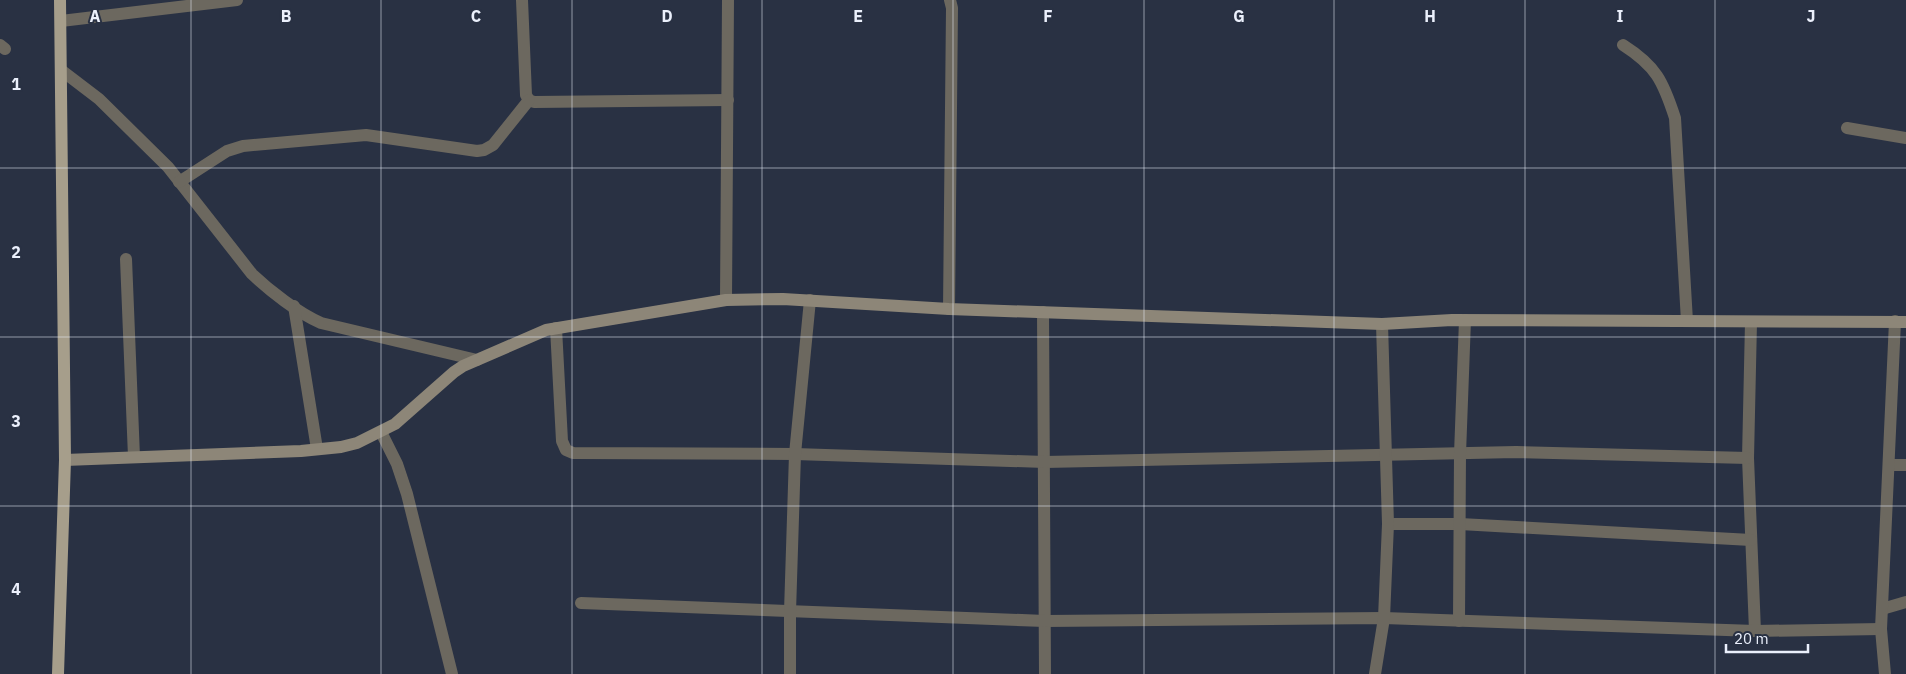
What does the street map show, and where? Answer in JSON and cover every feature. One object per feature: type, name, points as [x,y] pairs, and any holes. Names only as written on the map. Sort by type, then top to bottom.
[{"type":"main road","points":[[59,673],[65,460],[60,0]]},
{"type":"street","points":[[61,21],[237,0]]},
{"type":"street","points":[[522,0],[526,95],[529,100],[534,102],[728,100]]},
{"type":"street","points":[[726,300],[728,0]]},
{"type":"street","points":[[949,309],[952,18],[950,0]]},
{"type":"street","points":[[1623,44],[1651,66],[1666,88],[1675,118],[1687,321]]},
{"type":"street","points":[[61,70],[99,98],[168,167],[244,265],[262,283],[312,319],[321,323],[477,360]]},
{"type":"street","points":[[179,182],[234,147],[252,145],[366,135],[466,151],[484,150],[493,145],[529,100]]},
{"type":"street","points":[[1848,128],[1906,138]]},
{"type":"street","points":[[126,259],[134,457]]},
{"type":"street","points":[[65,460],[317,449],[357,444],[395,424],[454,372],[546,330],[726,300],[810,300],[949,309],[1382,324],[1465,320],[1901,321],[1889,465],[1881,628],[1885,674]]},
{"type":"street","points":[[790,674],[790,612],[796,454],[810,300]]},
{"type":"street","points":[[294,306],[317,449]]},
{"type":"street","points":[[1043,312],[1045,674]]},
{"type":"street","points":[[1459,621],[1460,454],[1465,320]]},
{"type":"street","points":[[1751,322],[1748,458],[1755,632]]},
{"type":"street","points":[[1375,674],[1384,618],[1388,524],[1382,324]]},
{"type":"street","points":[[556,328],[562,441],[566,450],[573,453],[796,454],[1045,462],[1516,452],[1748,458]]},
{"type":"street","points":[[381,432],[397,464],[408,494],[452,674]]},
{"type":"street","points":[[1889,465],[1906,466]]},
{"type":"street","points":[[1388,524],[1460,524],[1751,540]]},
{"type":"street","points":[[580,602],[1046,621],[1384,618],[1755,632],[1881,628]]},
{"type":"street","points":[[1882,610],[1906,602]]}]
